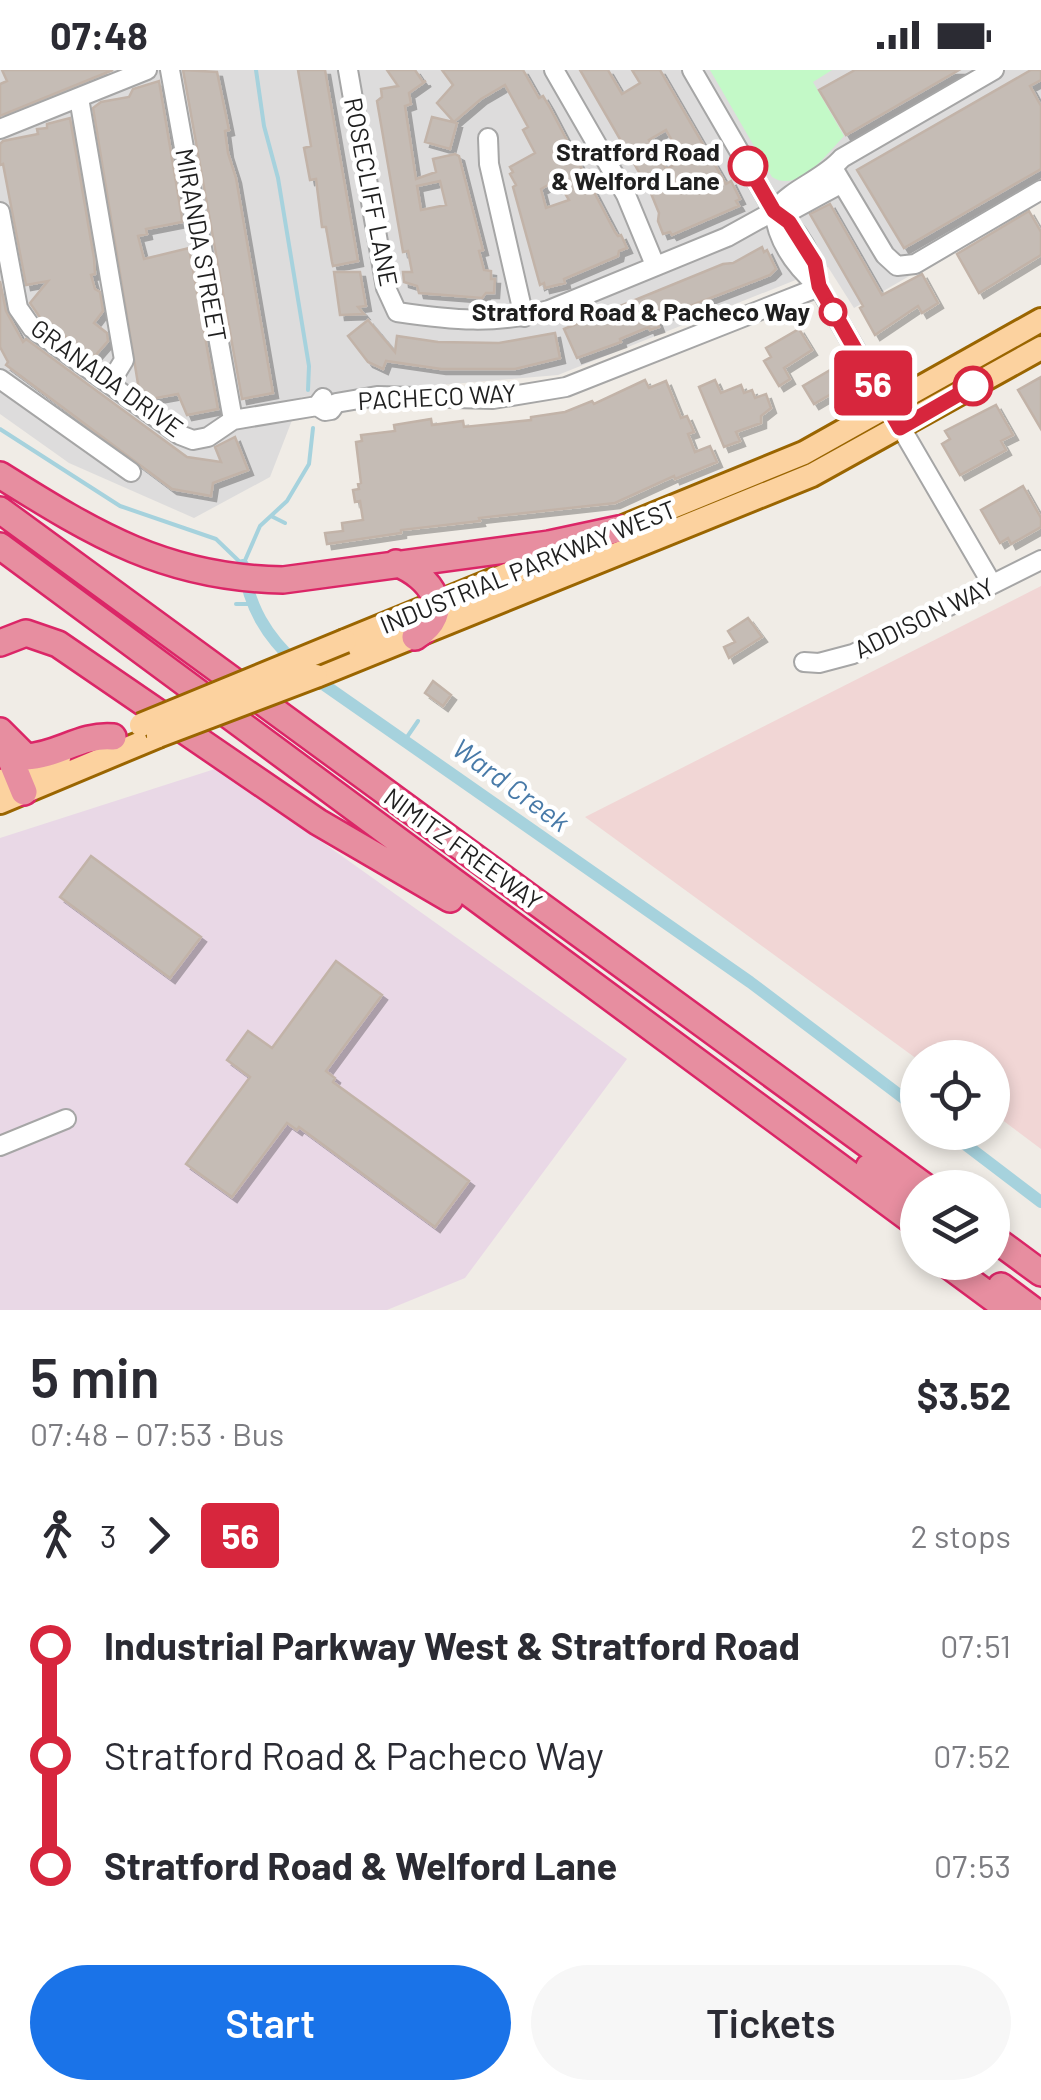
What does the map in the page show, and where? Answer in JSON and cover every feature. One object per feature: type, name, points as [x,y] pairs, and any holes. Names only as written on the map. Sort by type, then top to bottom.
[{"type":"highway","points":[[0,475],[109,540],[177,566],[226,576],[283,580],[549,544],[619,529]]},
{"type":"highway","name":"NIMITZ FREEWAY","points":[[0,510],[902,1170]]},
{"type":"highway","points":[[0,526],[900,1189]]},
{"type":"highway","points":[[0,546],[900,1212]]},
{"type":"highway","points":[[396,563],[417,571],[435,596],[428,626],[416,638]]},
{"type":"highway","name":"NIMITZ FREEWAY","points":[[0,566],[900,1230]]},
{"type":"highway","points":[[0,643],[26,633],[58,644],[318,822],[450,899]]},
{"type":"highway","points":[[0,733],[26,757],[42,756],[94,735],[112,737]]},
{"type":"highway","points":[[0,733],[8,786]]},
{"type":"highway","points":[[1010,1251],[1041,1273]]},
{"type":"highway","points":[[1010,1271],[1041,1294]]},
{"type":"highway","points":[[968,1280],[1009,1310]]},
{"type":"highway","points":[[992,1280],[1033,1310]]},
{"type":"main road","name":"INDUSTRIAL PARKWAY WEST","points":[[8,786],[112,737],[150,730],[367,657],[771,493],[894,418],[1041,320]]},
{"type":"main road","name":"INDUSTRIAL PARKWAY WEST","points":[[8,786],[150,730],[346,641],[894,418],[1041,348]]},
{"type":"street","points":[[0,129],[148,70]]},
{"type":"street","name":"MIRANDA STREET","points":[[170,70],[233,420]]},
{"type":"street","name":"ROSECLIFF LANE","points":[[348,70],[386,288],[397,312],[466,322],[524,316]]},
{"type":"street","points":[[554,70],[626,195],[655,265]]},
{"type":"street","points":[[692,70],[774,211],[789,222],[815,263],[819,286],[992,584]]},
{"type":"street","points":[[994,70],[842,158],[838,175],[885,255],[898,266],[914,264],[1041,190]]},
{"type":"street","points":[[79,98],[124,360],[110,383]]},
{"type":"street","points":[[488,138],[489,164],[524,316],[549,310],[727,237],[774,211],[786,196],[838,175]]},
{"type":"street","name":"GRANADA DRIVE","points":[[0,212],[18,308],[32,328],[180,436],[193,440],[208,437],[233,420]]},
{"type":"street","name":"PACHECO WAY","points":[[233,420],[376,396],[493,399],[566,387],[819,286]]},
{"type":"street","points":[[0,378],[131,472]]},
{"type":"street","name":"ADDISON WAY","points":[[804,662],[819,663],[853,654],[1041,560]]},
{"type":"street","points":[[0,1146],[66,1119]]},
{"type":"shaded area","points":[[0,70],[1041,70],[1041,200],[854,308],[828,267],[558,375],[301,397],[270,477],[194,518],[69,463],[0,414]]},
{"type":"shaded area","points":[[1041,586],[1041,1149],[1010,1126],[1010,1040],[900,1040],[900,1047],[585,817]]},
{"type":"shaded area","points":[[218,768],[627,1059],[465,1278],[387,1310],[0,1310],[0,838]]},
{"type":"green space","points":[[710,70],[832,70],[813,82],[844,136],[802,176],[782,181],[772,177]]},
{"type":"building","points":[[2,70],[113,70],[0,116],[0,84],[7,81]]},
{"type":"building","points":[[183,70],[217,72],[229,130],[225,131],[228,153],[236,178],[273,393],[242,399]]},
{"type":"building","points":[[298,70],[325,70],[358,261],[333,266],[326,227],[322,227],[316,179],[310,180],[304,148],[311,146]]},
{"type":"building","points":[[387,70],[415,70],[426,81],[409,93],[411,104],[405,106],[416,179],[436,172],[433,159],[459,156],[483,250],[479,251],[484,270],[491,271],[491,279],[495,279],[494,293],[486,293],[482,298],[419,293],[417,286],[404,282],[403,272],[412,272],[408,251],[403,252],[377,101],[382,97],[381,89],[398,86]],"holes":[[[440,181],[446,205],[421,210],[417,186]]]},
{"type":"building","points":[[442,70],[523,70],[539,98],[543,96],[549,106],[627,248],[619,251],[618,256],[564,279],[565,283],[545,288],[544,283],[540,285],[510,174],[510,167],[535,153],[523,130],[528,127],[505,85],[454,122],[437,103],[453,85]],"holes":[[[557,180],[569,200],[546,208],[541,189]]]},
{"type":"building","points":[[580,70],[608,70],[622,94],[640,83],[632,70],[660,70],[726,184],[731,181],[740,199],[736,201],[739,206],[672,235],[663,234],[650,191]],"holes":[[[666,130],[683,160],[666,169],[649,140]]]},
{"type":"building","points":[[855,70],[959,70],[846,135],[819,90]]},
{"type":"building","points":[[1031,70],[1041,70],[1041,80],[1030,86],[1041,106],[1041,169],[904,248],[857,170]]},
{"type":"building","points":[[159,81],[182,222],[146,229],[147,234],[138,236],[144,259],[189,248],[218,409],[187,415],[178,394],[151,399],[139,390],[93,108],[101,102],[129,97],[133,89]]},
{"type":"building","points":[[432,117],[457,123],[450,149],[425,142]]},
{"type":"building","points":[[70,118],[94,258],[95,274],[91,275],[95,289],[100,292],[103,311],[94,323],[107,333],[108,341],[94,357],[41,319],[30,303],[48,281],[26,285],[3,164],[0,165],[3,141],[38,134],[37,129],[47,128],[47,124]]},
{"type":"building","points":[[830,204],[882,295],[922,274],[938,303],[922,313],[918,306],[875,335],[860,308],[863,306],[810,214]]},
{"type":"building","points":[[1029,211],[1041,232],[1041,255],[979,293],[957,254]]},
{"type":"building","points":[[762,247],[776,269],[770,275],[656,319],[659,327],[649,327],[577,358],[564,329],[733,263]]},
{"type":"building","points":[[334,272],[360,272],[366,306],[358,307],[364,314],[340,315]]},
{"type":"building","points":[[0,281],[6,311],[23,342],[26,339],[187,457],[221,462],[215,447],[235,437],[248,470],[213,483],[211,496],[172,489],[6,365],[0,347]]},
{"type":"building","points":[[368,320],[395,352],[397,336],[438,342],[499,343],[555,333],[560,358],[515,369],[441,369],[386,361],[383,369],[368,362],[348,336]]},
{"type":"building","points":[[799,329],[812,350],[784,368],[790,379],[779,386],[764,361],[771,357],[766,348]]},
{"type":"building","points":[[832,369],[843,387],[814,404],[803,386]]},
{"type":"building","points":[[1041,377],[1041,429],[1018,390]]},
{"type":"building","points":[[645,380],[649,388],[666,381],[681,418],[687,416],[694,432],[688,434],[695,452],[710,446],[717,462],[675,479],[674,476],[615,503],[479,518],[480,521],[327,544],[325,533],[343,531],[342,523],[363,520],[360,501],[355,502],[353,490],[359,489],[361,483],[356,442],[362,441],[361,435],[395,431],[394,425],[431,419],[432,425],[463,421],[464,427],[531,420],[592,401],[594,404]]},
{"type":"building","points":[[715,380],[721,393],[741,385],[744,393],[752,390],[755,398],[766,394],[771,408],[761,416],[761,423],[736,432],[740,441],[724,447],[699,387]]},
{"type":"building","points":[[996,405],[1013,435],[1001,441],[1006,450],[960,475],[942,444],[950,439],[945,431]]},
{"type":"building","points":[[1023,486],[1041,518],[1041,527],[1011,544],[1008,538],[1000,543],[981,510]]},
{"type":"building","points":[[748,618],[762,637],[729,658],[724,647],[735,642],[728,631]]},
{"type":"building","points":[[433,681],[451,695],[443,706],[425,693]]},
{"type":"building","points":[[91,856],[201,937],[170,978],[60,897]]},
{"type":"building","points":[[336,961],[382,995],[326,1071],[335,1078],[333,1082],[469,1181],[435,1227],[299,1127],[297,1130],[287,1123],[232,1197],[186,1164],[250,1077],[227,1060],[248,1031],[272,1048]]},
{"type":"waterway","name":"Ward Creek","points":[[256,70],[309,366],[308,390]]},
{"type":"waterway","points":[[0,429],[120,506],[216,539],[243,565],[260,526],[287,501],[309,464],[313,428]]},
{"type":"waterway","points":[[271,516],[285,523]]},
{"type":"waterway","name":"Ward Creek","points":[[243,565],[261,620],[298,665]]},
{"type":"waterway","points":[[236,604],[251,604]]},
{"type":"waterway","name":"Ward Creek","points":[[313,677],[750,982],[900,1095]]},
{"type":"waterway","points":[[405,740],[418,721]]},
{"type":"waterway","name":"Ward Creek","points":[[973,1150],[1041,1202]]},
{"type":"bus line","name":"56","points":[[748,166],[774,211],[789,222],[815,263],[819,286],[900,428],[973,386]]},
{"type":"place","name":"Stratford Road & Welford Lane","points":[[748,166]]},
{"type":"place","name":"Stratford Road & Pacheco Way","points":[[833,312]]}]
